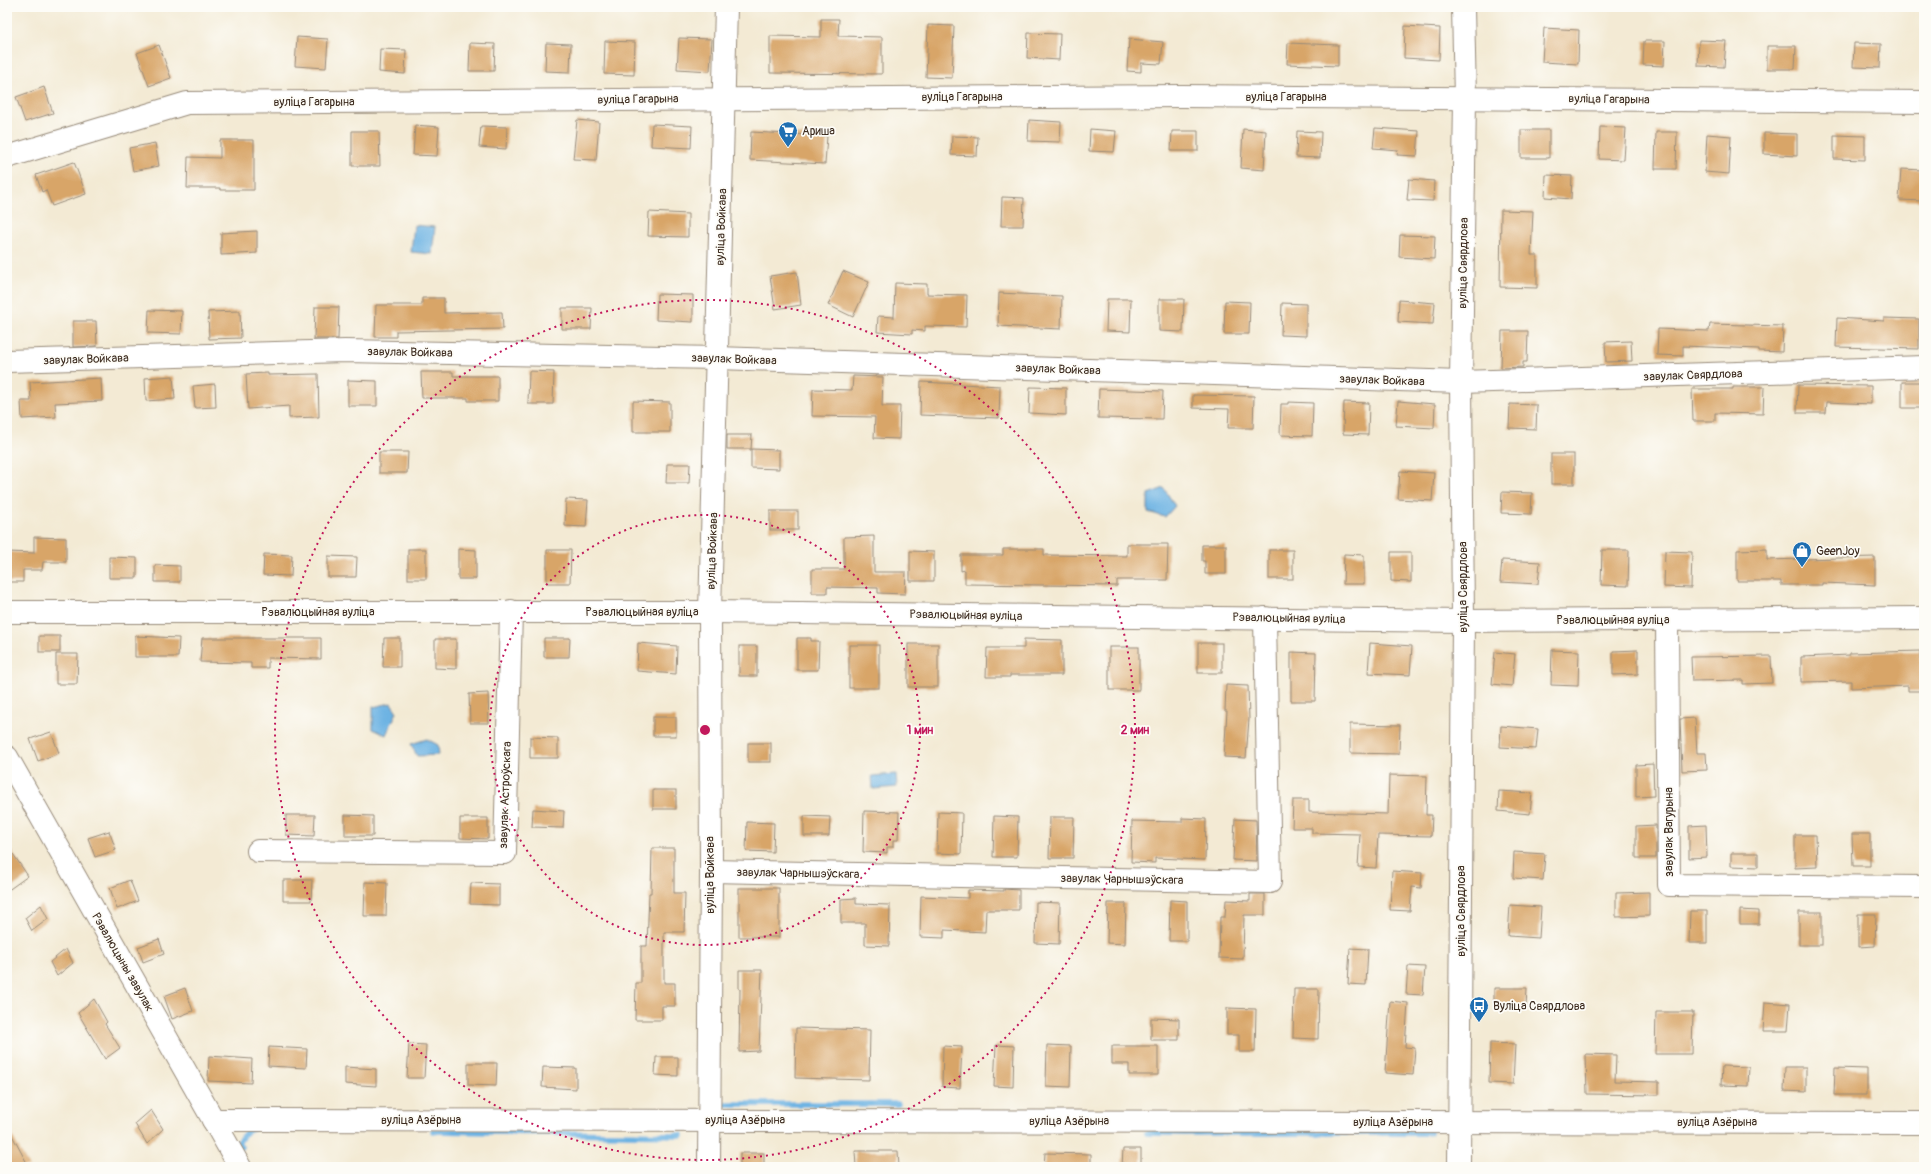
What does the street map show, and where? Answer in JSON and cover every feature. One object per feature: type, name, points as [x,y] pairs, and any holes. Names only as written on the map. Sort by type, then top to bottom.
[{"type":"street","name":"вуліца Войкава","points":[[709,1167],[708,1120],[711,872],[710,612],[726,7]]},
{"type":"street","name":"вуліца Свярдлова","points":[[1459,1167],[1463,621],[1461,382],[1465,98],[1464,7]]},
{"type":"street","name":"вуліца Гагарына","points":[[7,157],[187,103],[1165,96],[1924,102]]},
{"type":"street","name":"завулак Войкава","points":[[7,361],[345,351],[717,358],[1461,382]]},
{"type":"street","name":"завулак Свярдлова","points":[[1461,382],[1924,367]]},
{"type":"street","name":"завулак Астроўскага","points":[[258,851],[505,854],[511,611]]},
{"type":"street","name":"Рэвалюцыйная вуліца","points":[[7,612],[710,612],[1463,621],[1924,618]]},
{"type":"street","name":"завулак Чарнышэўскага","points":[[711,872],[1270,882],[1265,618]]},
{"type":"street","name":"завулак Вагурына","points":[[1667,620],[1669,885],[1924,888]]},
{"type":"street","name":"Рэвалюцыны завулак","points":[[7,757],[240,1167]]},
{"type":"street","name":"вуліца Азёрына","points":[[213,1120],[1924,1123]]},
{"type":"water","points":[[414,225],[435,227],[432,254],[411,252]]},
{"type":"water","points":[[1164,488],[1175,506],[1165,517],[1148,512],[1148,494]]},
{"type":"water","points":[[391,703],[397,712],[386,735],[373,729],[373,707]]},
{"type":"water","points":[[427,739],[438,745],[439,755],[417,756],[411,744]]},
{"type":"water","points":[[896,774],[897,787],[873,789],[872,776]]},
{"type":"building","points":[[821,19],[839,19],[838,36],[882,37],[882,74],[770,73],[770,36],[821,37]]},
{"type":"building","points":[[928,25],[954,26],[952,78],[926,77]]},
{"type":"building","points":[[1405,26],[1440,28],[1439,60],[1404,58]]},
{"type":"building","points":[[1544,28],[1579,30],[1578,64],[1542,62]]},
{"type":"building","points":[[1028,33],[1060,34],[1059,60],[1027,58]]},
{"type":"building","points":[[297,37],[328,39],[326,68],[295,66]]},
{"type":"building","points":[[679,38],[712,39],[710,71],[677,69]]},
{"type":"building","points":[[1129,39],[1163,42],[1161,64],[1141,63],[1141,72],[1127,71]]},
{"type":"building","points":[[1699,40],[1726,41],[1724,67],[1698,66]]},
{"type":"building","points":[[605,41],[635,42],[634,75],[604,74]]},
{"type":"building","points":[[1644,41],[1665,41],[1664,66],[1643,65]]},
{"type":"building","points":[[470,43],[495,44],[494,71],[469,71]]},
{"type":"building","points":[[546,43],[571,44],[570,72],[545,71]]},
{"type":"building","points":[[1288,43],[1338,45],[1338,66],[1287,64]]},
{"type":"building","points":[[1854,43],[1881,44],[1880,68],[1853,67]]},
{"type":"building","points":[[159,45],[171,78],[149,86],[137,53]]},
{"type":"building","points":[[1767,46],[1796,46],[1795,69],[1767,69]]},
{"type":"building","points":[[380,49],[406,50],[405,74],[379,72]]},
{"type":"building","points":[[44,87],[53,113],[25,122],[16,97]]},
{"type":"building","points":[[577,120],[599,122],[596,160],[573,159]]},
{"type":"building","points":[[1029,120],[1061,122],[1060,142],[1028,141]]},
{"type":"building","points":[[652,124],[692,126],[691,148],[651,146]]},
{"type":"building","points":[[415,125],[439,127],[437,156],[413,155]]},
{"type":"building","points":[[481,126],[507,127],[506,149],[479,147]]},
{"type":"building","points":[[1600,127],[1626,128],[1624,160],[1599,159]]},
{"type":"building","points":[[1375,128],[1419,131],[1417,156],[1397,155],[1398,150],[1373,148]]},
{"type":"building","points":[[1090,129],[1116,131],[1114,152],[1089,151]]},
{"type":"building","points":[[1243,129],[1266,131],[1264,170],[1241,168]]},
{"type":"building","points":[[1521,130],[1549,130],[1549,158],[1521,158]]},
{"type":"building","points":[[352,131],[379,131],[380,166],[352,166]]},
{"type":"building","points":[[1172,131],[1198,131],[1198,151],[1171,151]]},
{"type":"building","points":[[1297,131],[1321,132],[1320,158],[1296,157]]},
{"type":"building","name":"Ариша","points":[[751,132],[827,136],[825,164],[750,160]]},
{"type":"building","points":[[1656,132],[1677,132],[1676,169],[1655,169]]},
{"type":"building","points":[[1764,133],[1797,134],[1797,156],[1764,154]]},
{"type":"building","points":[[1707,134],[1731,136],[1729,174],[1705,172]]},
{"type":"building","points":[[1834,135],[1865,136],[1865,160],[1834,159]]},
{"type":"building","points":[[952,136],[978,137],[977,156],[951,155]]},
{"type":"building","points":[[220,140],[254,140],[254,190],[187,188],[188,157],[220,158]]},
{"type":"building","points":[[155,143],[159,166],[133,171],[129,148]]},
{"type":"building","points":[[74,162],[86,194],[52,206],[46,190],[42,192],[36,175]]},
{"type":"building","points":[[1901,169],[1924,170],[1924,201],[1899,200]]},
{"type":"building","points":[[1546,175],[1572,176],[1571,199],[1545,197]]},
{"type":"building","points":[[1409,179],[1434,181],[1433,201],[1407,200]]},
{"type":"building","points":[[1002,197],[1024,198],[1023,226],[1001,226]]},
{"type":"building","points":[[1501,210],[1533,211],[1531,255],[1537,255],[1537,288],[1500,287]]},
{"type":"building","points":[[649,212],[688,214],[688,237],[648,236]]},
{"type":"building","points":[[257,231],[257,253],[221,255],[221,233]]},
{"type":"building","points":[[1400,235],[1435,236],[1434,259],[1399,257]]},
{"type":"building","points":[[843,271],[869,282],[853,317],[828,305]]},
{"type":"building","points":[[797,272],[801,305],[775,309],[770,276]]},
{"type":"building","points":[[895,283],[927,284],[927,294],[967,295],[966,327],[925,326],[925,331],[912,330],[912,334],[877,332],[878,316],[894,317]]},
{"type":"building","points":[[999,293],[1062,296],[1061,329],[998,326]]},
{"type":"building","points":[[657,294],[693,295],[693,322],[656,320]]},
{"type":"building","points":[[422,298],[444,298],[444,313],[502,312],[503,329],[396,331],[396,337],[375,337],[376,305],[422,305]]},
{"type":"building","points":[[1107,299],[1131,299],[1130,332],[1106,331]]},
{"type":"building","points":[[1159,299],[1184,299],[1183,332],[1159,331]]},
{"type":"building","points":[[1399,300],[1435,303],[1433,324],[1398,322]]},
{"type":"building","points":[[1225,301],[1250,302],[1249,334],[1224,334]]},
{"type":"building","points":[[1282,303],[1306,304],[1306,336],[1281,335]]},
{"type":"building","points":[[315,307],[339,307],[338,339],[314,339]]},
{"type":"building","points":[[562,308],[592,308],[591,329],[562,329]]},
{"type":"building","points":[[149,310],[182,311],[181,334],[148,333]]},
{"type":"building","points":[[240,311],[241,338],[209,339],[208,312]]},
{"type":"building","points":[[1837,318],[1884,321],[1884,318],[1919,319],[1919,349],[1836,347]]},
{"type":"building","points":[[73,321],[96,321],[97,346],[73,347]]},
{"type":"building","points":[[1710,324],[1783,326],[1782,352],[1759,351],[1759,349],[1683,346],[1683,356],[1657,355],[1658,329],[1709,331]]},
{"type":"building","points":[[1502,331],[1528,331],[1527,362],[1523,362],[1523,367],[1501,368]]},
{"type":"building","points":[[1631,341],[1632,361],[1606,362],[1605,342]]},
{"type":"building","points":[[529,371],[554,372],[553,404],[528,404]]},
{"type":"building","points":[[421,372],[453,372],[453,376],[498,376],[498,401],[468,401],[468,398],[422,398]]},
{"type":"building","points":[[268,373],[268,375],[318,374],[319,417],[289,418],[289,406],[248,409],[246,374]]},
{"type":"building","points":[[173,376],[175,399],[146,401],[145,378]]},
{"type":"building","points":[[853,376],[883,377],[882,406],[900,406],[899,439],[874,438],[875,417],[812,416],[813,389],[852,390]]},
{"type":"building","points":[[101,378],[102,401],[55,403],[56,417],[22,419],[21,401],[31,401],[30,382]]},
{"type":"building","points":[[348,380],[377,381],[377,406],[348,406]]},
{"type":"building","points":[[921,382],[1000,386],[999,418],[920,415]]},
{"type":"building","points":[[1902,382],[1924,382],[1924,408],[1902,408]]},
{"type":"building","points":[[215,384],[216,407],[195,408],[193,386]]},
{"type":"building","points":[[1798,385],[1871,386],[1871,404],[1827,402],[1826,413],[1797,413]]},
{"type":"building","points":[[1030,387],[1066,388],[1066,415],[1029,413]]},
{"type":"building","points":[[1733,387],[1764,387],[1763,414],[1715,413],[1715,421],[1693,421],[1692,389],[1733,389]]},
{"type":"building","points":[[1099,389],[1163,391],[1162,419],[1098,418]]},
{"type":"building","points":[[1193,395],[1254,396],[1253,428],[1228,428],[1229,409],[1193,408]]},
{"type":"building","points":[[633,401],[670,402],[670,432],[633,432]]},
{"type":"building","points":[[1398,401],[1435,404],[1434,428],[1396,426]]},
{"type":"building","points":[[1288,402],[1313,403],[1312,436],[1280,435],[1281,404],[1288,404]]},
{"type":"building","points":[[1344,402],[1369,403],[1368,435],[1343,434]]},
{"type":"building","points":[[1510,404],[1537,405],[1536,429],[1509,428]]},
{"type":"building","points":[[727,435],[752,435],[751,449],[727,449]]},
{"type":"building","points":[[751,449],[779,450],[779,469],[751,468]]},
{"type":"building","points":[[379,452],[408,452],[407,473],[379,473]]},
{"type":"building","points":[[1551,454],[1574,454],[1574,484],[1551,484]]},
{"type":"building","points":[[667,464],[690,464],[689,483],[666,483]]},
{"type":"building","points":[[1400,471],[1434,473],[1432,501],[1398,499]]},
{"type":"building","points":[[1502,492],[1532,493],[1531,514],[1501,513]]},
{"type":"building","points":[[566,499],[588,500],[586,527],[565,526]]},
{"type":"building","points":[[770,511],[798,511],[798,530],[770,530]]},
{"type":"building","points":[[874,536],[874,572],[906,572],[905,594],[878,593],[878,588],[827,587],[827,593],[812,593],[812,569],[844,569],[844,537]]},
{"type":"building","points":[[34,537],[66,538],[66,562],[43,562],[42,570],[23,570],[23,582],[8,582],[8,552],[34,553]]},
{"type":"building","points":[[1127,544],[1168,544],[1167,580],[1117,580],[1117,586],[965,584],[965,570],[961,571],[961,555],[1003,555],[1003,549],[1044,549],[1044,555],[1127,556]]},
{"type":"building","points":[[1202,545],[1226,545],[1226,574],[1205,574],[1205,561],[1202,561]]},
{"type":"building","points":[[408,549],[426,549],[426,579],[408,579]]},
{"type":"building","points":[[458,549],[476,550],[476,579],[458,579]]},
{"type":"building","points":[[1767,549],[1767,560],[1875,557],[1875,585],[1822,583],[1822,585],[1781,585],[1781,581],[1737,581],[1737,550]]},
{"type":"building","points":[[547,550],[571,550],[570,583],[547,583]]},
{"type":"building","points":[[1269,550],[1293,550],[1293,579],[1269,579]]},
{"type":"building","points":[[1602,550],[1629,550],[1628,586],[1601,585]]},
{"type":"building","points":[[910,551],[934,552],[934,581],[910,581]]},
{"type":"building","points":[[1665,551],[1692,552],[1691,588],[1664,587]]},
{"type":"building","points":[[1391,552],[1411,552],[1411,582],[1391,581]]},
{"type":"building","points":[[264,554],[292,555],[291,576],[263,575]]},
{"type":"building","points":[[1344,554],[1364,555],[1364,584],[1343,584]]},
{"type":"building","points":[[328,556],[357,557],[356,577],[328,577]]},
{"type":"building","points":[[109,557],[137,558],[137,578],[109,578]]},
{"type":"building","points":[[1502,560],[1540,562],[1538,584],[1500,582]]},
{"type":"building","points":[[155,565],[180,566],[180,582],[155,582]]},
{"type":"building","points":[[39,636],[60,636],[60,652],[39,652]]},
{"type":"building","points":[[135,636],[179,638],[178,657],[135,657]]},
{"type":"building","points":[[202,638],[321,638],[321,659],[268,658],[268,668],[251,668],[251,663],[200,662]]},
{"type":"building","points":[[384,638],[400,638],[400,667],[383,667]]},
{"type":"building","points":[[544,638],[570,638],[569,657],[544,657]]},
{"type":"building","points":[[797,638],[811,638],[811,641],[819,641],[818,670],[797,670]]},
{"type":"building","points":[[435,639],[456,639],[456,669],[435,668]]},
{"type":"building","points":[[1024,639],[1062,640],[1062,675],[1010,675],[1010,677],[986,677],[987,648],[1024,648]]},
{"type":"building","points":[[638,643],[677,646],[676,674],[637,671]]},
{"type":"building","points":[[1198,643],[1222,643],[1222,673],[1198,673]]},
{"type":"building","points":[[1370,643],[1412,646],[1410,675],[1368,673]]},
{"type":"building","points":[[908,644],[938,644],[938,687],[908,687]]},
{"type":"building","points":[[849,645],[879,645],[879,688],[849,688]]},
{"type":"building","points":[[739,646],[757,646],[757,676],[739,676]]},
{"type":"building","points":[[1109,647],[1139,647],[1139,690],[1109,690]]},
{"type":"building","points":[[1552,650],[1579,651],[1578,686],[1551,685]]},
{"type":"building","points":[[1638,650],[1638,674],[1613,675],[1613,651]]},
{"type":"building","points":[[1920,651],[1920,660],[1924,660],[1924,691],[1908,691],[1908,686],[1851,688],[1851,681],[1801,682],[1801,657],[1850,655],[1850,653]]},
{"type":"building","points":[[1291,652],[1316,653],[1315,701],[1291,701]]},
{"type":"building","points":[[1495,652],[1515,654],[1512,686],[1492,684]]},
{"type":"building","points":[[56,654],[78,654],[77,684],[56,684]]},
{"type":"building","points":[[1771,656],[1772,683],[1743,684],[1743,680],[1692,681],[1691,657]]},
{"type":"building","points":[[1226,685],[1248,686],[1249,719],[1246,758],[1224,757],[1227,711],[1225,711]]},
{"type":"building","points":[[488,693],[489,723],[470,723],[469,694]]},
{"type":"building","points":[[653,717],[676,717],[676,736],[653,736]]},
{"type":"building","points":[[1695,718],[1697,753],[1706,753],[1707,770],[1682,771],[1680,719]]},
{"type":"building","points":[[1350,724],[1400,725],[1399,754],[1350,753]]},
{"type":"building","points":[[1501,726],[1538,729],[1536,749],[1500,747]]},
{"type":"building","points":[[51,732],[59,753],[38,761],[30,739]]},
{"type":"building","points":[[530,737],[558,738],[558,758],[530,758]]},
{"type":"building","points":[[748,743],[771,743],[771,762],[748,762]]},
{"type":"building","points":[[1653,764],[1654,796],[1636,797],[1636,765]]},
{"type":"building","points":[[1389,775],[1427,776],[1426,815],[1432,815],[1431,836],[1378,835],[1376,868],[1358,867],[1360,834],[1312,833],[1312,828],[1292,828],[1293,800],[1309,800],[1309,812],[1388,814]]},
{"type":"building","points":[[653,790],[676,790],[676,809],[653,809]]},
{"type":"building","points":[[1499,791],[1532,793],[1530,814],[1498,811]]},
{"type":"building","points":[[533,809],[564,811],[563,828],[532,827]]},
{"type":"building","points":[[864,811],[899,812],[898,840],[893,840],[893,847],[887,847],[887,853],[863,852]]},
{"type":"building","points":[[938,812],[962,813],[961,854],[937,853]]},
{"type":"building","points":[[286,815],[315,815],[314,836],[286,835]]},
{"type":"building","points":[[345,815],[373,816],[373,836],[345,836]]},
{"type":"building","points":[[804,816],[830,817],[829,836],[804,836]]},
{"type":"building","points":[[994,816],[1018,817],[1017,857],[993,857]]},
{"type":"building","points":[[1050,817],[1074,817],[1073,858],[1049,858]]},
{"type":"building","points":[[460,818],[488,818],[488,839],[460,838]]},
{"type":"building","points":[[1182,818],[1206,819],[1205,860],[1155,858],[1155,863],[1131,862],[1132,821],[1182,822]]},
{"type":"building","points":[[1235,819],[1256,820],[1257,861],[1233,860]]},
{"type":"building","points":[[747,822],[774,823],[773,852],[746,851]]},
{"type":"building","points":[[1656,825],[1656,858],[1636,858],[1636,826]]},
{"type":"building","points":[[1706,825],[1707,857],[1689,858],[1689,826]]},
{"type":"building","points":[[109,831],[116,850],[95,857],[88,838]]},
{"type":"building","points":[[1852,834],[1870,834],[1870,866],[1853,866]]},
{"type":"building","points":[[1795,835],[1816,835],[1817,867],[1795,868]]},
{"type":"building","points":[[7,845],[28,876],[7,891]]},
{"type":"building","points":[[652,848],[674,848],[674,893],[685,893],[684,932],[664,932],[664,983],[675,983],[675,1006],[662,1006],[662,1020],[635,1020],[636,983],[641,983],[641,946],[647,946],[649,893],[651,893]]},
{"type":"building","points":[[1514,852],[1545,854],[1543,880],[1513,878]]},
{"type":"building","points":[[1731,853],[1758,853],[1758,867],[1731,866]]},
{"type":"building","points":[[1392,871],[1422,873],[1421,888],[1412,887],[1410,911],[1390,910]]},
{"type":"building","points":[[130,880],[138,901],[117,909],[110,888]]},
{"type":"building","points":[[283,880],[312,880],[311,901],[283,901]]},
{"type":"building","points":[[365,882],[387,883],[386,916],[364,916]]},
{"type":"building","points":[[471,883],[499,884],[499,905],[470,904]]},
{"type":"building","points":[[739,888],[779,888],[779,937],[739,937]]},
{"type":"building","points":[[1004,889],[1019,890],[1019,910],[986,910],[985,932],[944,930],[944,938],[920,937],[921,896],[968,898],[968,890],[1004,891]]},
{"type":"building","points":[[1649,892],[1649,916],[1616,917],[1616,893]]},
{"type":"building","points":[[1250,894],[1265,894],[1265,915],[1244,915],[1243,959],[1219,958],[1220,917],[1225,917],[1226,900],[1250,901]]},
{"type":"building","points":[[856,898],[856,904],[890,905],[889,946],[865,945],[865,923],[841,923],[841,899]]},
{"type":"building","points":[[1170,900],[1187,901],[1187,941],[1169,941]]},
{"type":"building","points":[[1036,902],[1060,903],[1059,944],[1035,943]]},
{"type":"building","points":[[1108,903],[1126,903],[1125,944],[1107,943]]},
{"type":"building","points":[[41,905],[48,919],[32,931],[25,918]]},
{"type":"building","points":[[1510,905],[1541,907],[1539,938],[1508,936]]},
{"type":"building","points":[[1740,910],[1759,911],[1759,924],[1740,924]]},
{"type":"building","points":[[1690,911],[1707,911],[1707,943],[1689,943]]},
{"type":"building","points":[[1799,912],[1822,912],[1822,945],[1799,945]]},
{"type":"building","points":[[1858,914],[1876,914],[1875,946],[1858,947]]},
{"type":"building","points":[[159,939],[164,954],[143,962],[138,947]]},
{"type":"building","points":[[1350,948],[1368,949],[1366,985],[1348,984]]},
{"type":"building","points":[[66,949],[73,963],[57,976],[50,962]]},
{"type":"building","points":[[1408,966],[1425,967],[1423,995],[1406,994]]},
{"type":"building","points":[[739,970],[762,970],[759,1051],[739,1052]]},
{"type":"building","points":[[185,988],[193,1011],[172,1019],[164,996]]},
{"type":"building","points":[[1494,988],[1527,988],[1526,1008],[1494,1007]]},
{"type":"building","points":[[1294,989],[1319,989],[1318,1039],[1293,1038]]},
{"type":"building","points":[[94,999],[107,1022],[105,1024],[120,1048],[105,1059],[78,1013]]},
{"type":"building","points":[[1390,1001],[1408,1003],[1405,1047],[1415,1048],[1413,1075],[1385,1073]]},
{"type":"building","points":[[1765,1002],[1790,1004],[1788,1031],[1763,1031]]},
{"type":"building","points":[[1227,1008],[1256,1009],[1255,1052],[1239,1052],[1239,1035],[1227,1035]]},
{"type":"building","points":[[1656,1012],[1693,1012],[1692,1054],[1655,1054]]},
{"type":"building","points":[[1151,1018],[1179,1019],[1179,1040],[1151,1040]]},
{"type":"building","points":[[796,1028],[870,1030],[869,1080],[795,1078]]},
{"type":"building","points":[[1490,1043],[1515,1044],[1513,1084],[1489,1083]]},
{"type":"building","points":[[409,1044],[426,1045],[424,1078],[407,1078]]},
{"type":"building","points":[[996,1045],[1014,1046],[1013,1087],[994,1086]]},
{"type":"building","points":[[1047,1045],[1071,1046],[1070,1087],[1046,1086]]},
{"type":"building","points":[[943,1046],[962,1047],[960,1088],[942,1087]]},
{"type":"building","points":[[1112,1046],[1158,1046],[1158,1075],[1129,1075],[1129,1064],[1112,1064]]},
{"type":"building","points":[[269,1047],[307,1049],[306,1068],[268,1066]]},
{"type":"building","points":[[1586,1054],[1616,1055],[1615,1081],[1659,1082],[1659,1095],[1587,1094]]},
{"type":"building","points":[[209,1056],[252,1059],[251,1083],[208,1081]]},
{"type":"building","points":[[656,1057],[678,1057],[678,1076],[655,1075]]},
{"type":"building","points":[[468,1063],[497,1063],[496,1086],[468,1085]]},
{"type":"building","points":[[1722,1066],[1749,1067],[1748,1086],[1721,1085]]},
{"type":"building","points":[[345,1067],[376,1069],[376,1086],[345,1084]]},
{"type":"building","points":[[543,1067],[576,1068],[576,1089],[542,1087]]},
{"type":"building","points":[[1785,1067],[1806,1067],[1806,1092],[1784,1091]]},
{"type":"building","points":[[1835,1068],[1867,1069],[1867,1095],[1834,1095]]},
{"type":"building","points":[[151,1110],[163,1129],[147,1144],[135,1124]]},
{"type":"building","points":[[7,1126],[29,1167],[7,1167]]},
{"type":"building","points":[[1123,1149],[1141,1149],[1141,1167],[1122,1167]]},
{"type":"building","points":[[855,1151],[898,1151],[899,1167],[856,1167]]},
{"type":"building","points":[[740,1153],[764,1153],[764,1167],[740,1167]]},
{"type":"building","points":[[1045,1153],[1091,1154],[1091,1167],[1044,1167]]},
{"type":"waterway","points":[[721,1104],[898,1104]]},
{"type":"waterway","points":[[241,1147],[238,1142],[249,1129],[253,1129]]},
{"type":"waterway","points":[[433,1131],[681,1135]]},
{"type":"waterway","points":[[1147,1133],[1430,1133]]},
{"type":"place","name":"Ариша","points":[[788,148]]},
{"type":"place","name":"GeenJoy","points":[[1802,568]]},
{"type":"place","name":"Вуліца Свярдлова","points":[[1479,1023]]}]
